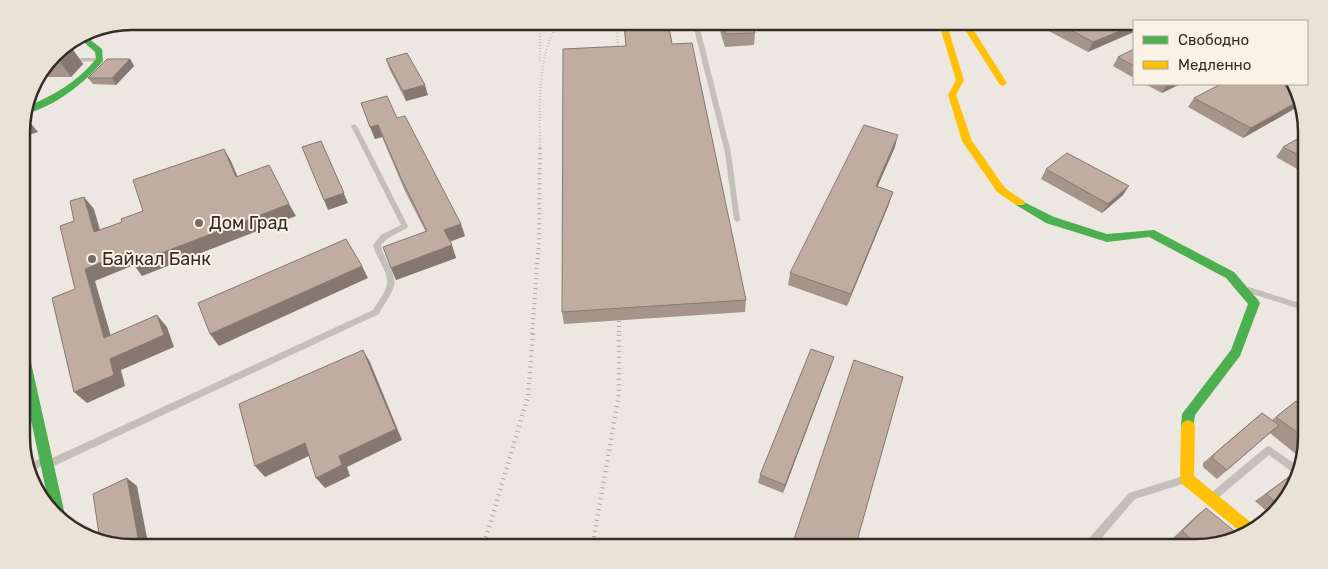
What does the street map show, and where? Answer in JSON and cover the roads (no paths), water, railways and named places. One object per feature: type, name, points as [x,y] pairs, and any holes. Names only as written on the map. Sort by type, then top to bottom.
[{"type":"street","points":[[945,30],[960,80],[952,95],[967,142],[1001,190],[1050,220],[1107,238],[1150,233],[1230,275],[1254,303],[1236,352],[1188,414],[1187,479],[1244,526]]},
{"type":"street","points":[[969,30],[1003,83]]},
{"type":"street","points":[[33,108],[57,97],[79,82],[99,60],[99,51],[86,41]]},
{"type":"street","points":[[30,389],[56,504]]},
{"type":"lane","points":[[697,30],[728,153],[737,220]]},
{"type":"lane","points":[[60,60],[99,60]]},
{"type":"lane","points":[[34,466],[46,462],[376,312],[390,286],[390,279],[378,252],[377,245],[384,237],[405,226],[354,126]]},
{"type":"lane","points":[[1240,287],[1298,305]]},
{"type":"lane","points":[[1210,499],[1269,450],[1293,468]]},
{"type":"lane","points":[[1094,539],[1132,496],[1187,479]]},
{"type":"railway","points":[[540,30],[540,63]]},
{"type":"railway","points":[[540,147],[540,99],[543,65],[554,30]]},
{"type":"railway","points":[[617,30],[619,59]]},
{"type":"railway","points":[[532,334],[539,242],[540,147]]},
{"type":"railway","points":[[594,539],[619,394],[619,321]]},
{"type":"railway","points":[[486,539],[528,396],[533,333]]},
{"type":"place","name":"Дом Град","points":[[199,223]]},
{"type":"place","name":"Байкал Банк","points":[[92,259]]}]
